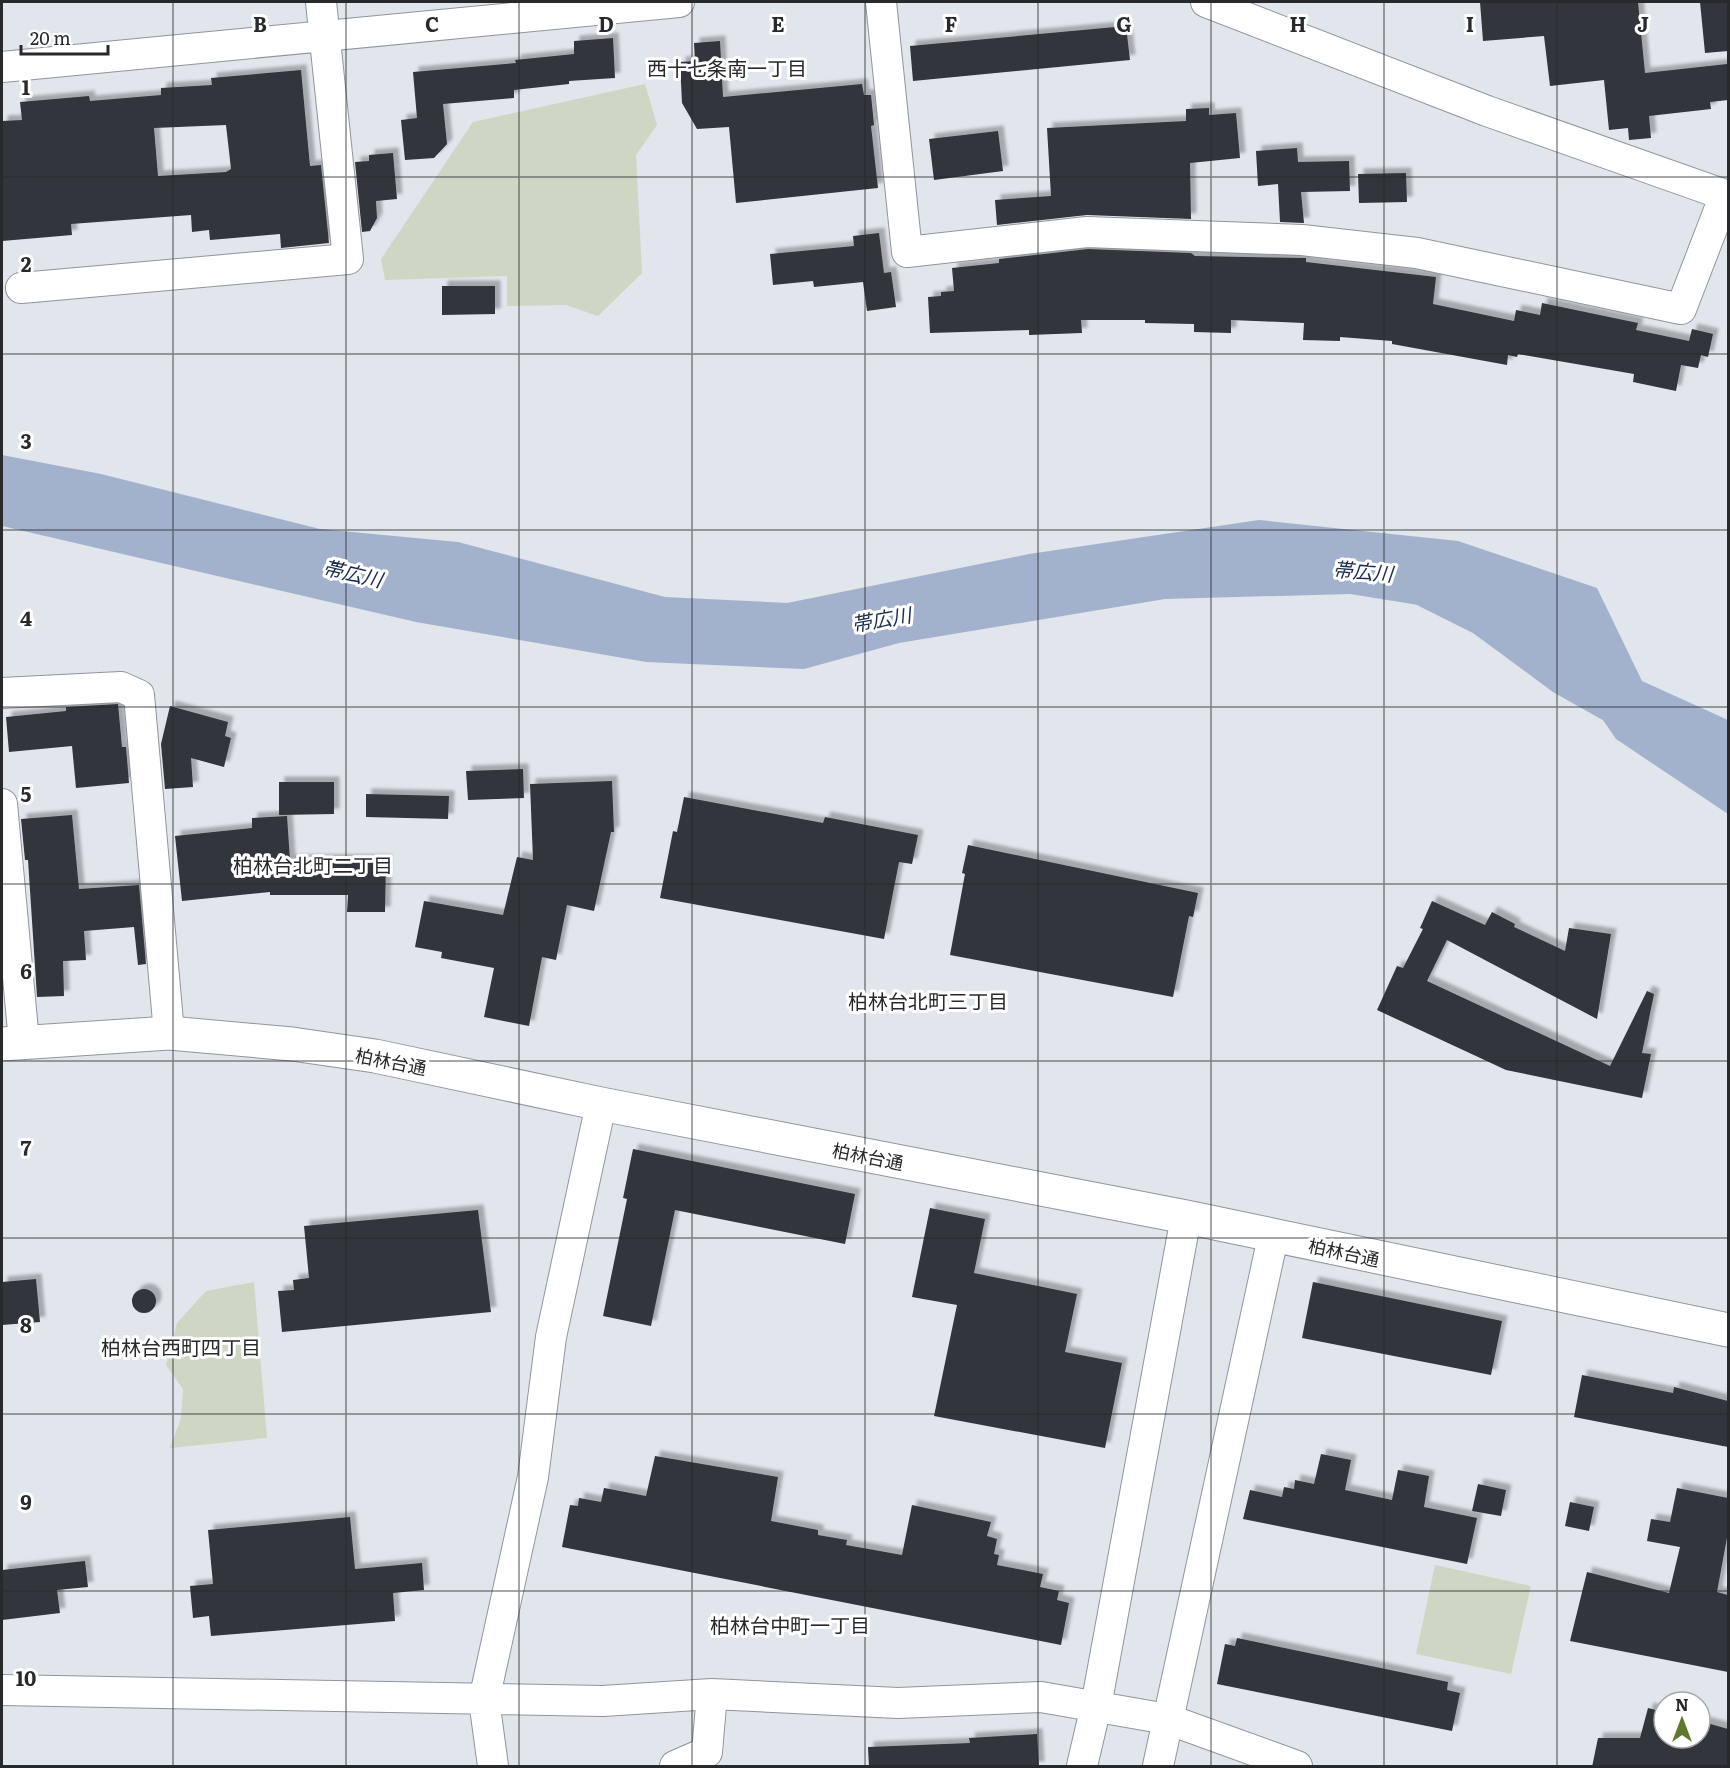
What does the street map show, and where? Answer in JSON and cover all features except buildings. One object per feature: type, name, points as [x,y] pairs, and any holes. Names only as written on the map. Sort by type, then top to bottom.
[{"type":"street","points":[[21,288],[348,259],[321,2]]},
{"type":"street","points":[[2,67],[679,2]]},
{"type":"street","points":[[881,2],[907,252],[1087,232],[1302,240],[1416,253],[1681,309],[1727,196],[1487,111],[1206,2]]},
{"type":"street","points":[[2,693],[121,687],[139,695],[170,1033]]},
{"type":"street","points":[[2,804],[13,1043]]},
{"type":"street","name":"柏林台通","points":[[13,1043],[170,1033],[292,1044],[375,1056],[601,1104],[1186,1217],[1273,1237],[1728,1330]]},
{"type":"street","points":[[493,1767],[484,1700],[532,1477],[551,1336],[601,1104]]},
{"type":"street","points":[[1082,1767],[1096,1706],[1186,1217]]},
{"type":"street","points":[[1158,1767],[1273,1237]]},
{"type":"street","points":[[2,1690],[603,1701],[712,1694],[898,1703],[1041,1697],[1167,1719],[1297,1767]]},
{"type":"street","points":[[675,1767],[706,1752],[712,1694]]},
{"type":"green space","points":[[645,84],[657,125],[636,155],[642,273],[598,316],[566,305],[507,306],[507,276],[385,280],[381,259],[473,122]]},
{"type":"green space","points":[[254,1282],[267,1438],[170,1448],[181,1418],[183,1389],[166,1365],[177,1323],[206,1291]]},
{"type":"green space","points":[[1435,1565],[1531,1586],[1511,1674],[1416,1654]]},
{"type":"water","points":[[2,455],[101,474],[320,529],[458,542],[665,597],[787,603],[1029,554],[1259,520],[1458,541],[1597,588],[1642,681],[1728,720],[1728,814],[1616,739],[1537,624],[1350,594],[1165,599],[899,643],[804,669],[646,662],[416,622],[2,526]]},
{"type":"waterway","name":"帯広川","points":[[1431,583],[1487,611],[1567,670],[1707,749],[1728,758]]},
{"type":"district","name":"西十七条南一丁目","points":[[727,67]]},
{"type":"district","name":"柏林台北町二丁目","points":[[313,864]]},
{"type":"district","name":"柏林台北町三丁目","points":[[928,1000]]},
{"type":"district","name":"柏林台西町四丁目","points":[[181,1346]]},
{"type":"district","name":"柏林台中町一丁目","points":[[790,1624]]}]
